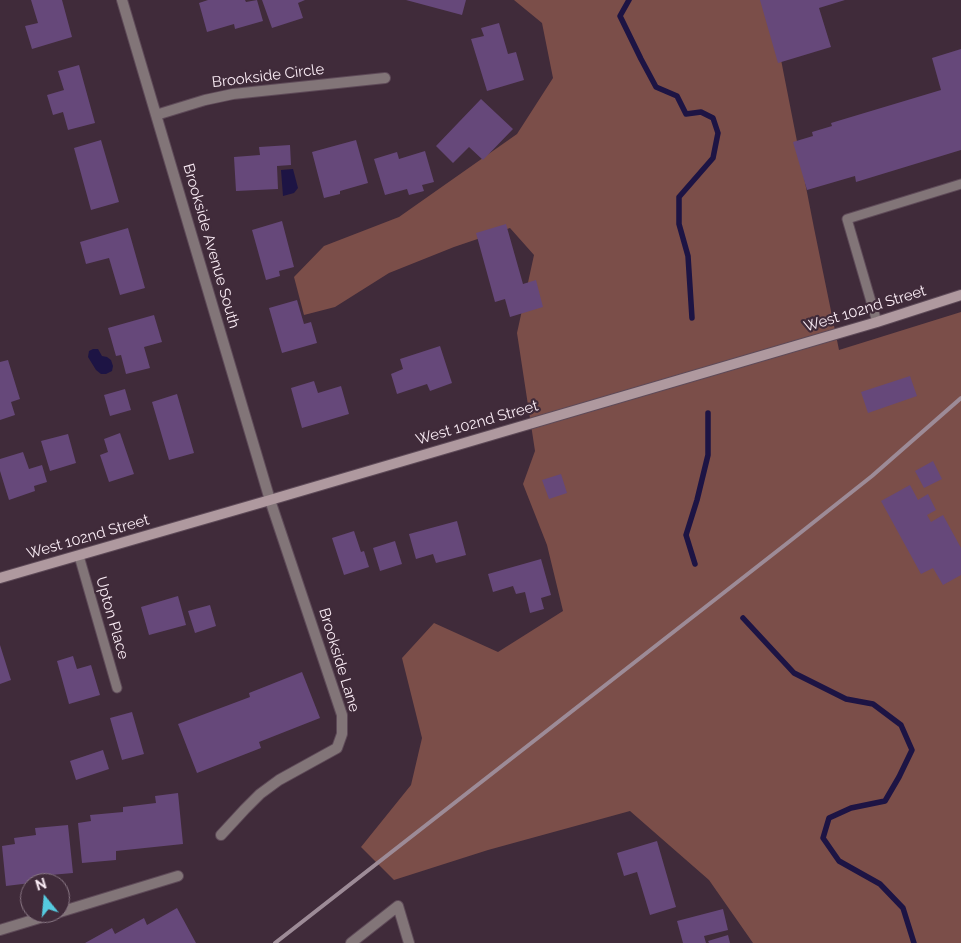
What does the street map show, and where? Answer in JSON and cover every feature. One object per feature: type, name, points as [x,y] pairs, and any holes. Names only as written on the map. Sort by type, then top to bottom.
[{"type":"street","name":"Brookside Avenue South","points":[[122,0],[270,500]]},
{"type":"street","name":"Brookside Circle","points":[[156,114],[233,94],[385,78]]},
{"type":"street","name":"West 102nd Street","points":[[0,578],[877,322],[961,295]]},
{"type":"street","name":"Brookside Lane","points":[[221,835],[260,794],[279,780],[337,748],[342,734],[342,715],[270,500]]},
{"type":"street","points":[[70,909],[178,876]]},
{"type":"street","points":[[351,943],[398,906],[409,943]]},
{"type":"street","points":[[0,930],[23,923]]},
{"type":"lane","points":[[877,322],[847,219],[961,184]]},
{"type":"lane","name":"Upton Place","points":[[79,556],[117,688]]},
{"type":"shaded area","points":[[514,0],[765,0],[774,24],[839,350],[961,312],[961,943],[753,943],[709,880],[630,811],[488,850],[394,880],[361,847],[411,785],[422,738],[402,658],[434,623],[498,652],[563,611],[547,545],[523,484],[535,451],[517,333],[534,255],[510,228],[454,247],[389,273],[335,307],[304,315],[294,277],[324,246],[399,217],[517,134],[553,78],[542,23]]},
{"type":"shaded area","points":[[293,169],[298,188],[294,193],[283,196],[281,170]]},
{"type":"shaded area","points":[[98,349],[102,356],[111,360],[112,371],[101,374],[96,370],[88,357],[89,351]]},
{"type":"building","points":[[31,0],[62,0],[72,37],[32,49],[25,26],[38,23]]},
{"type":"building","points":[[208,0],[245,0],[246,2],[257,0],[263,21],[235,29],[234,24],[207,32],[199,3]]},
{"type":"building","points":[[262,0],[305,0],[298,3],[303,18],[272,28]]},
{"type":"building","points":[[406,0],[466,0],[462,15]]},
{"type":"building","points":[[760,0],[845,0],[819,8],[831,47],[778,63]]},
{"type":"building","points":[[499,23],[508,54],[516,52],[524,80],[487,91],[471,39],[484,36],[481,28]]},
{"type":"building","points":[[961,49],[961,150],[856,182],[855,176],[807,190],[793,142],[813,136],[812,132],[832,126],[831,123],[941,90],[932,58]]},
{"type":"building","points":[[79,65],[95,123],[68,130],[63,112],[53,115],[47,95],[64,90],[58,71]]},
{"type":"building","points":[[481,99],[513,129],[483,160],[469,147],[453,163],[436,146]]},
{"type":"building","points":[[101,140],[119,202],[91,210],[74,148]]},
{"type":"building","points":[[356,140],[368,183],[324,198],[312,152]]},
{"type":"building","points":[[290,145],[291,165],[277,166],[278,189],[236,191],[234,157],[260,155],[259,147]]},
{"type":"building","points":[[425,151],[434,182],[422,185],[424,191],[409,195],[407,189],[385,195],[374,159],[397,152],[399,159]]},
{"type":"building","points":[[282,221],[294,267],[279,271],[280,276],[266,280],[252,230]]},
{"type":"building","points":[[506,224],[523,284],[536,280],[543,307],[510,317],[505,299],[495,302],[476,233]]},
{"type":"building","points":[[128,228],[145,288],[120,295],[109,258],[86,264],[80,242]]},
{"type":"building","points":[[297,300],[304,324],[311,322],[317,343],[282,353],[269,308]]},
{"type":"building","points":[[154,315],[162,342],[144,347],[150,368],[126,374],[121,355],[116,356],[108,328]]},
{"type":"building","points":[[440,346],[452,383],[430,391],[427,384],[397,394],[391,374],[403,369],[400,359]]},
{"type":"building","points":[[8,360],[20,399],[11,402],[15,415],[0,420],[0,362]]},
{"type":"building","points":[[910,376],[917,396],[868,413],[861,392]]},
{"type":"building","points":[[314,381],[318,393],[341,386],[349,414],[302,428],[291,388]]},
{"type":"building","points":[[125,389],[131,410],[110,416],[104,395]]},
{"type":"building","points":[[177,394],[194,453],[169,460],[152,402]]},
{"type":"building","points":[[120,433],[134,474],[109,482],[100,455],[108,452],[104,439]]},
{"type":"building","points":[[68,434],[76,463],[50,471],[41,441]]},
{"type":"building","points":[[23,452],[29,469],[42,465],[47,482],[34,486],[35,491],[9,500],[0,471],[0,459]]},
{"type":"building","points":[[933,461],[942,479],[924,488],[915,471]]},
{"type":"building","points":[[561,474],[567,493],[549,499],[542,480]]},
{"type":"building","points":[[910,485],[918,500],[928,494],[936,510],[927,515],[931,522],[943,515],[961,548],[961,575],[943,585],[933,568],[921,574],[881,501]]},
{"type":"building","points":[[457,521],[466,555],[436,563],[433,554],[416,559],[409,534]]},
{"type":"building","points":[[354,531],[361,552],[364,551],[369,567],[344,575],[332,538]]},
{"type":"building","points":[[395,541],[402,564],[380,571],[373,548]]},
{"type":"building","points":[[541,559],[551,595],[541,598],[544,609],[530,613],[525,592],[516,594],[513,586],[493,592],[488,574]]},
{"type":"building","points":[[178,596],[186,625],[149,635],[141,607]]},
{"type":"building","points":[[210,605],[216,626],[195,633],[188,611]]},
{"type":"building","points":[[0,645],[11,680],[0,684]]},
{"type":"building","points":[[73,656],[77,669],[91,665],[100,695],[69,704],[57,661]]},
{"type":"building","points":[[302,672],[320,718],[259,742],[261,748],[197,773],[178,724],[250,697],[249,693]]},
{"type":"building","points":[[132,712],[144,754],[122,760],[110,718]]},
{"type":"building","points":[[103,750],[109,769],[76,780],[70,761]]},
{"type":"building","points":[[178,793],[183,844],[116,851],[116,860],[82,863],[78,823],[91,821],[90,815],[123,812],[123,807],[156,803],[155,796]]},
{"type":"building","points":[[68,825],[73,873],[20,873],[20,884],[6,886],[2,846],[15,844],[14,838],[36,835],[35,828]]},
{"type":"building","points":[[657,841],[676,907],[650,915],[637,872],[624,876],[617,853]]},
{"type":"building","points":[[177,908],[196,943],[85,943],[112,928],[115,934],[144,918],[147,925]]},
{"type":"building","points":[[723,909],[728,930],[704,936],[706,943],[683,943],[677,921]]},
{"type":"building","points":[[728,935],[730,943],[709,943],[708,941]]},
{"type":"waterway","points":[[629,0],[620,16],[656,87],[677,96],[686,114],[701,112],[713,118],[718,133],[713,158],[679,197],[679,224],[688,256],[692,318]]},
{"type":"waterway","points":[[695,564],[686,535],[708,455],[708,413]]},
{"type":"waterway","points":[[743,618],[794,673],[846,699],[873,704],[901,725],[912,750],[885,801],[851,808],[829,818],[823,838],[839,861],[880,884],[903,908],[914,943]]},
{"type":"railway","points":[[275,943],[872,476],[961,398]]}]
